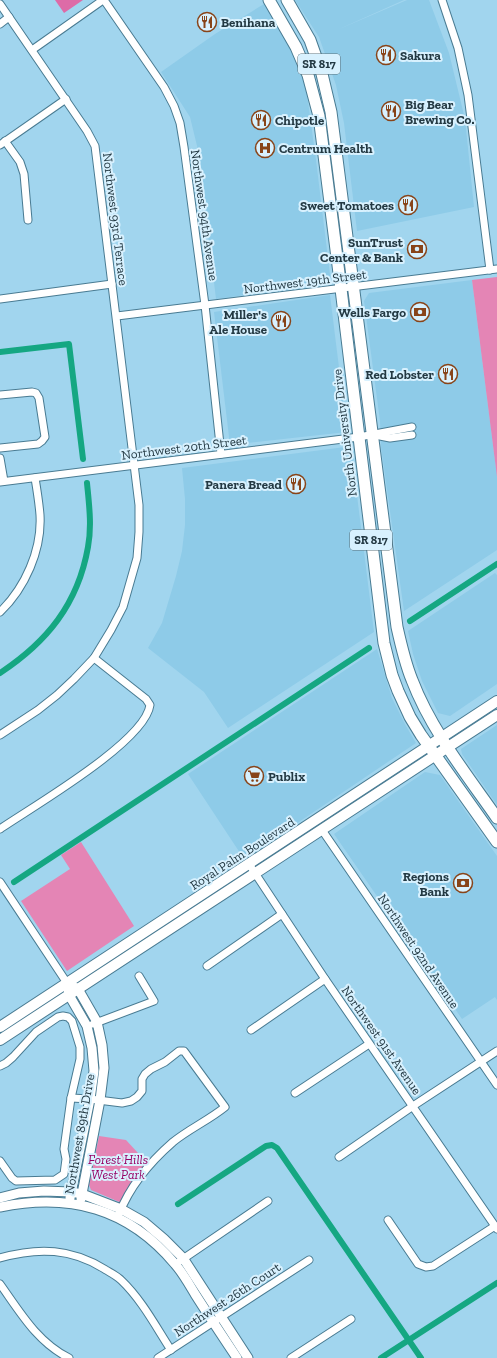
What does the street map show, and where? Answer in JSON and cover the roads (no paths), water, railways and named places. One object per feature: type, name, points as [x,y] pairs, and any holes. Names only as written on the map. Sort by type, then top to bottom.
[{"type":"main road","name":"North University Drive","points":[[269,0],[296,47],[308,75],[320,123],[370,537],[386,653],[392,675],[403,704],[410,717],[497,842]]},
{"type":"main road","name":"North University Drive","points":[[287,0],[310,40],[322,74],[328,99],[354,287],[388,562],[397,627],[406,665],[418,695],[442,737],[497,818]]},
{"type":"main road","points":[[308,75],[321,95],[328,99]]},
{"type":"main road","points":[[315,101],[325,110],[334,134]]},
{"type":"main road","points":[[370,537],[379,543],[388,562]]},
{"type":"main road","name":"Royal Palm Boulevard","points":[[0,1027],[497,701]]},
{"type":"main road","name":"Royal Palm Boulevard","points":[[0,1040],[497,715]]},
{"type":"street","points":[[32,50],[104,0]]},
{"type":"street","name":"Northwest 94th Avenue","points":[[104,0],[164,86],[174,106],[180,123],[205,305],[221,454]]},
{"type":"street","points":[[442,0],[458,48],[468,95],[494,269]]},
{"type":"street","name":"Northwest 93rd Terrace","points":[[0,4],[88,131],[95,146],[117,316],[139,506],[137,558],[123,607],[111,630],[94,658],[57,695],[38,710],[0,735]]},
{"type":"street","points":[[0,24],[9,18]]},
{"type":"street","points":[[28,220],[24,174],[20,162],[3,143],[66,99]]},
{"type":"street","name":"Northwest 19th Street","points":[[117,316],[494,269]]},
{"type":"street","points":[[0,299],[112,284]]},
{"type":"street","points":[[0,395],[32,392],[36,393],[39,398],[44,437],[38,444],[0,448]]},
{"type":"street","name":"Northwest 20th Street","points":[[2,482],[359,437],[412,427]]},
{"type":"street","name":"Northwest 20th Street","points":[[371,434],[390,438],[412,435]]},
{"type":"street","points":[[0,458],[2,482]]},
{"type":"street","points":[[0,612],[18,590],[27,574],[34,557],[39,538],[40,516],[35,478]]},
{"type":"street","points":[[0,828],[97,765],[127,739],[149,712],[150,705],[146,699],[94,658]]},
{"type":"street","name":"Northwest 92nd Avenue","points":[[322,830],[497,1085]]},
{"type":"street","name":"Northwest 91st Avenue","points":[[249,864],[369,1044],[496,1227]]},
{"type":"street","name":"Northwest 89th Drive","points":[[0,882],[67,983],[97,1022],[102,1045],[104,1068],[100,1100],[80,1205]]},
{"type":"street","points":[[207,966],[282,914]]},
{"type":"street","points":[[88,1026],[154,1000],[139,976]]},
{"type":"street","points":[[251,1030],[325,979]]},
{"type":"street","name":"Northwest 89th Drive","points":[[69,1203],[90,1099],[94,1071],[88,1026],[74,992]]},
{"type":"street","points":[[0,1066],[13,1057],[36,1032],[58,1017],[68,1017],[72,1021],[80,1047],[80,1059],[71,1098],[64,1149],[66,1159],[64,1174],[55,1180],[16,1181],[12,1178],[0,1161]]},
{"type":"street","points":[[295,1093],[369,1044]]},
{"type":"street","points":[[71,1098],[122,1103],[131,1101],[142,1091],[142,1079],[145,1074],[180,1051],[184,1051],[225,1107],[174,1142],[133,1184],[119,1213]]},
{"type":"street","points":[[339,1157],[497,1051]]},
{"type":"street","points":[[0,1198],[19,1193],[44,1191],[71,1192],[82,1194],[119,1213],[144,1222],[183,1258],[248,1358]]},
{"type":"street","points":[[176,1265],[183,1258],[268,1201]]},
{"type":"street","points":[[0,1207],[20,1203],[69,1203],[97,1210],[119,1213],[150,1238],[176,1265],[237,1358]]},
{"type":"street","points":[[388,1220],[418,1264],[426,1267],[433,1266],[496,1227]]},
{"type":"street","points":[[0,1258],[20,1252],[60,1252],[80,1257],[100,1266],[120,1279],[136,1297],[172,1350]]},
{"type":"street","name":"Northwest 26th Court","points":[[158,1358],[309,1260]]},
{"type":"street","points":[[0,1284],[28,1325],[56,1352],[69,1358]]},
{"type":"street","points":[[292,1358],[351,1319]]},
{"type":"waterway","points":[[0,352],[69,344],[83,459]]},
{"type":"waterway","points":[[0,673],[17,661],[46,635],[58,620],[77,586],[88,547],[90,531],[87,483]]},
{"type":"waterway","points":[[410,621],[497,564]]},
{"type":"waterway","points":[[14,882],[369,648]]},
{"type":"waterway","points":[[178,1204],[266,1146],[272,1145],[277,1148],[421,1358]]},
{"type":"waterway","points":[[381,1358],[497,1283]]},
{"type":"place","name":"Benihana","points":[[207,22]]},
{"type":"place","name":"Sakura","points":[[386,55]]},
{"type":"place","name":"Big Bear Brewing Co.","points":[[391,111]]},
{"type":"place","name":"Chipotle","points":[[261,120]]},
{"type":"place","name":"Centrum Health","points":[[265,148]]},
{"type":"place","name":"Sweet Tomatoes","points":[[408,205]]},
{"type":"place","name":"SunTrust Center & Bank","points":[[417,249]]},
{"type":"place","name":"Wells Fargo","points":[[420,312]]},
{"type":"place","name":"Miller's Ale House","points":[[281,321]]},
{"type":"place","name":"Red Lobster","points":[[448,374]]},
{"type":"place","name":"Panera Bread","points":[[296,484]]},
{"type":"place","name":"Publix","points":[[254,776]]},
{"type":"place","name":"Regions Bank","points":[[463,883]]},
{"type":"park label","name":"Forest Hills West Park","points":[[118,1166]]}]
